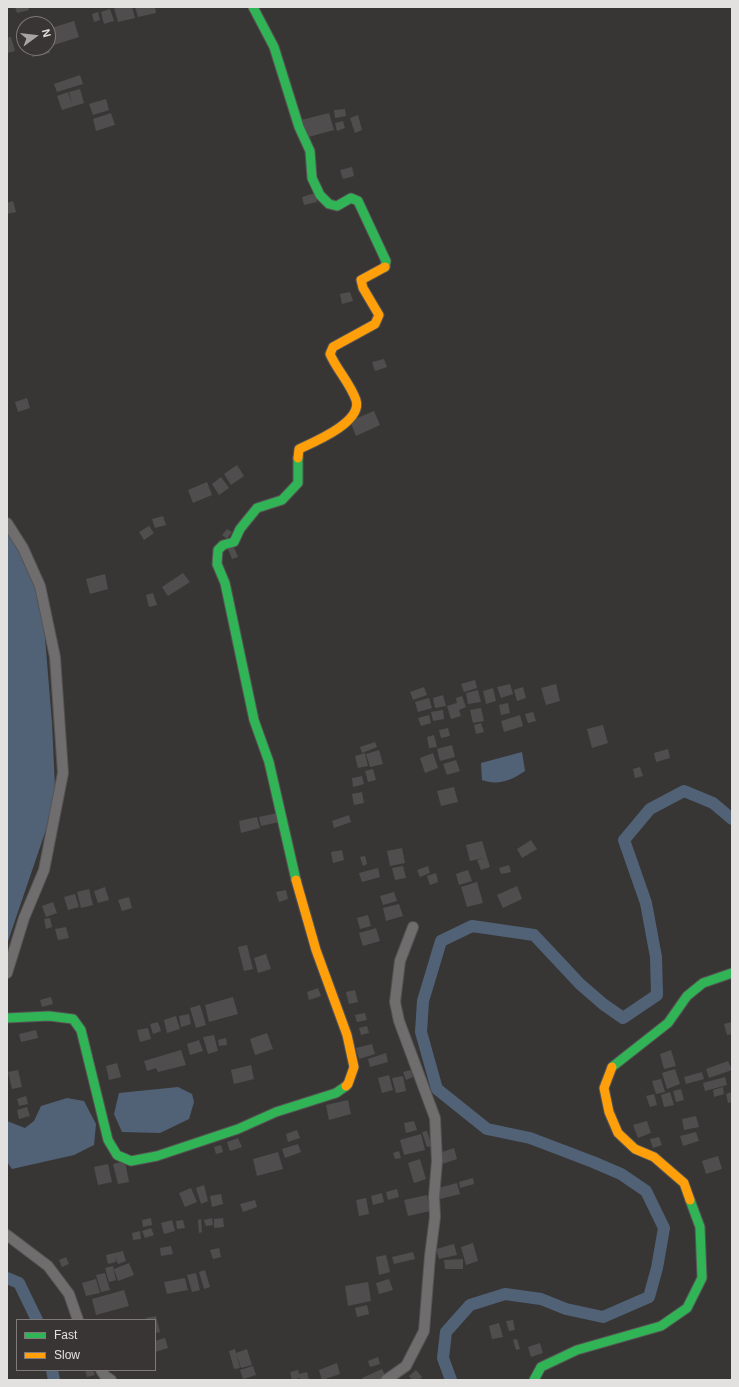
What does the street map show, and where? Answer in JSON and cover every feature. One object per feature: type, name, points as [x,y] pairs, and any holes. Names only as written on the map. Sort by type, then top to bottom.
[{"type":"street","points":[[7,1018],[49,1016],[73,1018],[81,1030],[108,1140],[117,1156],[131,1162],[187,1147],[238,1129],[276,1112],[336,1093],[348,1084],[354,1067],[346,1035],[316,950],[299,894],[269,762],[251,706],[225,583],[216,563],[217,553],[223,545],[234,542],[240,529],[256,508],[282,500],[298,483],[297,461],[299,449],[328,435],[354,415],[357,405],[352,391],[330,354],[333,347],[375,324],[379,315],[363,288],[361,280],[385,268],[386,261],[358,201],[351,198],[337,206],[329,204],[320,195],[312,178],[310,151],[299,127],[274,47],[253,7]]},
{"type":"street","points":[[7,523],[22,548],[40,586],[55,657],[63,773],[44,870],[24,918],[7,973]]},
{"type":"street","points":[[386,1380],[406,1366],[424,1331],[430,1256],[435,1217],[434,1197],[437,1162],[435,1118],[399,1022],[395,1002],[400,961],[413,927]]},
{"type":"street","points":[[534,1380],[541,1367],[576,1350],[661,1326],[687,1308],[702,1278],[700,1227],[684,1183],[654,1157],[635,1149],[618,1133],[609,1112],[604,1088],[612,1067],[668,1023],[687,996],[703,983],[732,973]]},
{"type":"street","points":[[7,1235],[48,1266],[69,1294],[78,1319]]},
{"type":"street","points":[[102,1371],[105,1376],[111,1380]]},
{"type":"water","points":[[7,532],[22,554],[36,588],[44,626],[52,723],[55,788],[51,815],[7,944]]},
{"type":"water","points":[[522,752],[525,771],[505,781],[488,782],[482,780],[481,763]]},
{"type":"water","points":[[178,1087],[192,1094],[194,1102],[189,1119],[160,1133],[122,1132],[114,1114],[119,1093]]},
{"type":"water","points":[[67,1098],[84,1101],[96,1124],[94,1145],[74,1155],[12,1169],[7,1162],[7,1121],[25,1128],[34,1121],[41,1106]]},
{"type":"building","points":[[15,7],[28,7],[29,10],[17,13]]},
{"type":"building","points":[[132,7],[135,18],[118,22],[114,8]]},
{"type":"building","points":[[135,7],[155,7],[156,13],[138,17]]},
{"type":"building","points":[[110,9],[114,21],[104,24],[101,12]]},
{"type":"building","points":[[98,12],[100,20],[94,22],[92,14]]},
{"type":"building","points":[[74,21],[79,37],[56,44],[56,27]]},
{"type":"building","points":[[11,37],[15,51],[7,53],[7,38]]},
{"type":"building","points":[[80,75],[83,84],[57,92],[54,84]]},
{"type":"building","points":[[80,89],[84,103],[62,110],[57,96],[68,92],[72,104],[69,92]]},
{"type":"building","points":[[106,99],[109,110],[93,115],[89,104]]},
{"type":"building","points":[[345,109],[346,116],[335,118],[334,110]]},
{"type":"building","points":[[111,113],[115,125],[96,131],[93,119]]},
{"type":"building","points":[[329,113],[334,130],[305,138],[301,120]]},
{"type":"building","points":[[358,115],[362,130],[355,133],[350,118]]},
{"type":"building","points":[[343,121],[345,128],[337,131],[335,123]]},
{"type":"building","points":[[352,167],[354,176],[343,179],[340,170]]},
{"type":"building","points":[[315,193],[317,202],[304,205],[302,197]]},
{"type":"building","points":[[13,201],[16,212],[7,214],[7,203]]},
{"type":"building","points":[[350,292],[353,301],[342,304],[340,294]]},
{"type":"building","points":[[384,359],[387,367],[375,371],[372,362]]},
{"type":"building","points":[[27,398],[30,408],[18,412],[15,402]]},
{"type":"building","points":[[374,411],[380,425],[356,436],[350,421]]},
{"type":"building","points":[[237,465],[244,476],[231,485],[224,474]]},
{"type":"building","points":[[221,477],[229,488],[219,495],[212,484]]},
{"type":"building","points":[[207,482],[212,495],[193,503],[188,490]]},
{"type":"building","points":[[163,516],[166,525],[155,528],[152,519]]},
{"type":"building","points":[[149,526],[154,533],[144,540],[139,532]]},
{"type":"building","points":[[227,529],[232,532],[227,539],[222,535]]},
{"type":"building","points":[[233,545],[238,557],[232,559],[227,547]]},
{"type":"building","points":[[183,573],[190,582],[168,596],[162,587]]},
{"type":"building","points":[[105,574],[108,589],[90,594],[86,579]]},
{"type":"building","points":[[153,593],[157,605],[149,607],[146,595]]},
{"type":"building","points":[[475,680],[477,688],[464,692],[461,684]]},
{"type":"building","points":[[510,684],[513,694],[501,698],[497,687]]},
{"type":"building","points":[[556,684],[560,701],[546,705],[541,688]]},
{"type":"building","points":[[424,687],[427,695],[413,700],[410,692]]},
{"type":"building","points":[[523,687],[526,698],[517,701],[514,690]]},
{"type":"building","points":[[493,688],[496,701],[486,704],[483,691]]},
{"type":"building","points":[[478,690],[481,702],[468,704],[466,693]]},
{"type":"building","points":[[443,695],[446,706],[435,708],[433,698]]},
{"type":"building","points":[[462,696],[466,707],[459,710],[461,716],[451,719],[447,706],[457,703],[456,698]]},
{"type":"building","points":[[429,698],[432,708],[418,712],[415,702]]},
{"type":"building","points":[[508,703],[510,713],[501,715],[499,705]]},
{"type":"building","points":[[481,708],[484,721],[473,723],[470,710]]},
{"type":"building","points":[[443,710],[444,719],[433,721],[431,712]]},
{"type":"building","points":[[533,712],[536,721],[528,723],[525,714]]},
{"type":"building","points":[[429,715],[431,723],[421,726],[418,718]]},
{"type":"building","points":[[520,715],[523,726],[504,732],[501,721]]},
{"type":"building","points":[[481,723],[484,732],[476,734],[474,725]]},
{"type":"building","points":[[603,725],[608,743],[592,748],[587,729]]},
{"type":"building","points":[[448,728],[450,736],[441,738],[439,730]]},
{"type":"building","points":[[434,735],[437,747],[429,748],[427,737]]},
{"type":"building","points":[[375,742],[377,747],[362,753],[360,747]]},
{"type":"building","points":[[452,745],[455,757],[440,761],[437,749]]},
{"type":"building","points":[[668,749],[670,758],[656,762],[654,753]]},
{"type":"building","points":[[379,750],[383,764],[370,767],[366,754]]},
{"type":"building","points":[[365,753],[368,766],[358,768],[355,756]]},
{"type":"building","points":[[433,753],[438,768],[425,773],[420,758]]},
{"type":"building","points":[[456,760],[460,771],[447,775],[443,764]]},
{"type":"building","points":[[640,767],[643,776],[635,778],[633,769]]},
{"type":"building","points":[[373,769],[376,780],[368,782],[365,771]]},
{"type":"building","points":[[362,776],[364,784],[353,787],[352,778]]},
{"type":"building","points":[[454,787],[458,802],[441,806],[437,791]]},
{"type":"building","points":[[362,792],[364,803],[354,805],[352,794]]},
{"type":"building","points":[[277,813],[279,822],[261,826],[259,817]]},
{"type":"building","points":[[349,815],[351,822],[334,828],[332,821]]},
{"type":"building","points":[[257,817],[260,828],[241,833],[239,821]]},
{"type":"building","points":[[531,840],[537,849],[522,858],[517,849]]},
{"type":"building","points":[[482,841],[490,867],[481,870],[477,860],[483,858],[470,861],[466,845]]},
{"type":"building","points":[[402,848],[405,863],[390,866],[387,851]]},
{"type":"building","points":[[342,850],[344,860],[333,863],[331,852]]},
{"type":"building","points":[[365,856],[367,864],[363,866],[360,857]]},
{"type":"building","points":[[509,865],[511,872],[501,874],[499,868]]},
{"type":"building","points":[[403,866],[406,878],[395,880],[392,868]]},
{"type":"building","points":[[428,866],[430,873],[420,877],[417,870]]},
{"type":"building","points":[[378,868],[380,877],[362,882],[359,873]]},
{"type":"building","points":[[468,870],[472,881],[459,885],[456,874]]},
{"type":"building","points":[[436,873],[438,882],[430,885],[427,876]]},
{"type":"building","points":[[477,882],[483,903],[467,907],[461,887]]},
{"type":"building","points":[[517,886],[522,899],[503,908],[497,895]]},
{"type":"building","points":[[105,887],[109,900],[98,903],[94,891]]},
{"type":"building","points":[[89,889],[93,905],[81,908],[77,892]]},
{"type":"building","points":[[286,890],[288,899],[279,902],[276,892]]},
{"type":"building","points":[[394,892],[397,901],[383,905],[380,896]]},
{"type":"building","points":[[75,894],[79,907],[68,910],[64,897]]},
{"type":"building","points":[[129,897],[132,908],[122,911],[118,900]]},
{"type":"building","points":[[53,902],[57,913],[46,917],[42,906]]},
{"type":"building","points":[[399,904],[403,916],[386,921],[383,908]]},
{"type":"building","points":[[368,915],[371,926],[360,929],[357,918]]},
{"type":"building","points":[[50,918],[52,927],[46,929],[44,919]]},
{"type":"building","points":[[66,927],[69,938],[58,940],[55,929]]},
{"type":"building","points":[[376,928],[380,941],[363,946],[359,933]]},
{"type":"building","points":[[247,945],[253,969],[244,971],[238,947]]},
{"type":"building","points":[[266,954],[271,969],[258,973],[254,958]]},
{"type":"building","points":[[318,988],[321,996],[309,1000],[307,992]]},
{"type":"building","points":[[355,990],[358,1002],[349,1004],[346,992]]},
{"type":"building","points":[[51,997],[53,1004],[42,1007],[40,1000]]},
{"type":"building","points":[[233,997],[238,1014],[209,1022],[205,1005]]},
{"type":"building","points":[[200,1005],[206,1025],[196,1028],[190,1008]]},
{"type":"building","points":[[365,1013],[367,1020],[357,1022],[355,1015]]},
{"type":"building","points":[[189,1014],[191,1024],[181,1027],[179,1016]]},
{"type":"building","points":[[176,1016],[180,1029],[167,1033],[164,1020]]},
{"type":"building","points":[[158,1022],[161,1031],[153,1034],[150,1024]]},
{"type":"building","points":[[732,1022],[732,1034],[727,1035],[724,1024]]},
{"type":"building","points":[[367,1026],[369,1033],[361,1035],[359,1028]]},
{"type":"building","points":[[148,1028],[151,1039],[140,1042],[137,1030]]},
{"type":"building","points":[[36,1030],[38,1038],[21,1042],[19,1034]]},
{"type":"building","points":[[267,1033],[273,1049],[255,1055],[250,1039]]},
{"type":"building","points":[[214,1035],[218,1051],[208,1054],[203,1037]]},
{"type":"building","points":[[226,1038],[227,1045],[219,1046],[218,1040]]},
{"type":"building","points":[[199,1040],[203,1051],[190,1055],[187,1044]]},
{"type":"building","points":[[372,1044],[375,1054],[359,1059],[356,1048]]},
{"type":"building","points":[[181,1050],[186,1065],[158,1072],[156,1068],[147,1071],[144,1061]]},
{"type":"building","points":[[671,1050],[676,1066],[664,1069],[660,1054]]},
{"type":"building","points":[[386,1053],[388,1062],[370,1067],[368,1059]]},
{"type":"building","points":[[728,1061],[732,1070],[709,1078],[706,1069]]},
{"type":"building","points":[[117,1063],[121,1077],[109,1080],[106,1066]]},
{"type":"building","points":[[251,1065],[254,1079],[234,1084],[231,1070]]},
{"type":"building","points":[[675,1069],[680,1084],[667,1089],[662,1073]]},
{"type":"building","points":[[18,1070],[22,1087],[12,1089],[8,1072]]},
{"type":"building","points":[[411,1070],[413,1077],[406,1080],[403,1072]]},
{"type":"building","points":[[702,1072],[704,1079],[686,1084],[684,1077]]},
{"type":"building","points":[[389,1075],[393,1090],[382,1093],[378,1078]]},
{"type":"building","points":[[403,1076],[406,1091],[396,1093],[392,1078]]},
{"type":"building","points":[[725,1077],[727,1085],[705,1091],[703,1083]]},
{"type":"building","points":[[661,1079],[665,1092],[656,1094],[652,1081]]},
{"type":"building","points":[[723,1087],[724,1094],[714,1097],[713,1090]]},
{"type":"building","points":[[681,1089],[684,1100],[676,1102],[673,1091]]},
{"type":"building","points":[[670,1092],[674,1105],[664,1107],[661,1095]]},
{"type":"building","points":[[732,1092],[732,1102],[728,1103],[726,1094]]},
{"type":"building","points":[[654,1094],[657,1105],[650,1107],[646,1096]]},
{"type":"building","points":[[26,1096],[28,1104],[19,1106],[17,1099]]},
{"type":"building","points":[[348,1100],[351,1114],[329,1120],[326,1105]]},
{"type":"building","points":[[27,1107],[30,1116],[19,1119],[17,1110]]},
{"type":"building","points":[[696,1116],[699,1127],[684,1130],[682,1119]]},
{"type":"building","points":[[414,1121],[417,1130],[406,1133],[404,1123]]},
{"type":"building","points":[[647,1121],[651,1133],[638,1138],[633,1125]]},
{"type":"building","points":[[297,1130],[300,1138],[288,1142],[286,1134]]},
{"type":"building","points":[[427,1131],[432,1146],[427,1147],[422,1132]]},
{"type":"building","points":[[696,1132],[699,1141],[683,1146],[680,1136]]},
{"type":"building","points":[[421,1134],[425,1150],[404,1155],[400,1140]]},
{"type":"building","points":[[659,1137],[662,1145],[653,1148],[650,1139]]},
{"type":"building","points":[[238,1138],[242,1147],[230,1151],[227,1142]]},
{"type":"building","points":[[298,1144],[301,1152],[285,1158],[282,1149]]},
{"type":"building","points":[[221,1145],[223,1152],[216,1154],[214,1147]]},
{"type":"building","points":[[454,1148],[457,1159],[442,1164],[439,1153]]},
{"type":"building","points":[[399,1151],[401,1158],[395,1159],[393,1153]]},
{"type":"building","points":[[278,1152],[283,1169],[257,1176],[253,1159]]},
{"type":"building","points":[[718,1156],[722,1169],[706,1174],[702,1161]]},
{"type":"building","points":[[420,1159],[426,1179],[414,1183],[408,1163]]},
{"type":"building","points":[[125,1161],[129,1182],[118,1184],[113,1164]]},
{"type":"building","points":[[108,1164],[112,1182],[98,1185],[94,1167]]},
{"type":"building","points":[[473,1178],[474,1184],[460,1188],[459,1182]]},
{"type":"building","points":[[457,1183],[460,1194],[440,1199],[438,1188]]},
{"type":"building","points":[[204,1185],[208,1201],[201,1204],[196,1188]]},
{"type":"building","points":[[191,1188],[197,1202],[185,1207],[179,1193]]},
{"type":"building","points":[[397,1189],[399,1197],[388,1200],[386,1192]]},
{"type":"building","points":[[382,1193],[384,1202],[373,1205],[371,1196]]},
{"type":"building","points":[[221,1194],[223,1204],[212,1207],[210,1196]]},
{"type":"building","points":[[427,1195],[430,1211],[408,1216],[404,1200]]},
{"type":"building","points":[[366,1198],[369,1214],[359,1216],[356,1200]]},
{"type":"building","points":[[255,1200],[257,1207],[243,1212],[240,1204]]},
{"type":"building","points":[[151,1218],[152,1225],[143,1227],[142,1220]]},
{"type":"building","points":[[212,1218],[213,1225],[206,1226],[204,1220]]},
{"type":"building","points":[[223,1218],[224,1227],[214,1228],[214,1219]]},
{"type":"building","points":[[201,1219],[202,1232],[199,1233],[198,1220]]},
{"type":"building","points":[[172,1220],[175,1231],[164,1234],[161,1223]]},
{"type":"building","points":[[183,1220],[185,1228],[177,1229],[176,1221]]},
{"type":"building","points":[[151,1228],[154,1235],[145,1238],[142,1231]]},
{"type":"building","points":[[140,1231],[141,1239],[133,1240],[132,1233]]},
{"type":"building","points":[[473,1243],[478,1261],[466,1265],[461,1247]]},
{"type":"building","points":[[454,1244],[457,1255],[439,1259],[436,1249]]},
{"type":"building","points":[[171,1246],[173,1254],[161,1256],[160,1248]]},
{"type":"building","points":[[219,1248],[221,1257],[213,1259],[210,1250]]},
{"type":"building","points":[[123,1251],[126,1261],[118,1264],[115,1257],[116,1262],[108,1264],[106,1255]]},
{"type":"building","points":[[413,1252],[415,1259],[394,1264],[392,1257]]},
{"type":"building","points":[[386,1255],[390,1272],[379,1275],[376,1257]]},
{"type":"building","points":[[66,1257],[69,1264],[62,1267],[59,1260]]},
{"type":"building","points":[[463,1259],[463,1269],[445,1269],[444,1260]]},
{"type":"building","points":[[129,1263],[134,1275],[118,1281],[114,1269]]},
{"type":"building","points":[[113,1266],[116,1280],[109,1282],[105,1268]]},
{"type":"building","points":[[205,1270],[210,1287],[204,1289],[199,1272]]},
{"type":"building","points":[[105,1273],[110,1290],[101,1292],[96,1275]]},
{"type":"building","points":[[196,1273],[200,1290],[192,1292],[187,1275]]},
{"type":"building","points":[[185,1278],[188,1290],[167,1294],[164,1282]]},
{"type":"building","points":[[96,1279],[100,1293],[86,1296],[82,1283]]},
{"type":"building","points":[[389,1279],[393,1290],[379,1294],[376,1283]]},
{"type":"building","points":[[368,1282],[371,1301],[348,1306],[345,1286]]},
{"type":"building","points":[[124,1290],[129,1306],[96,1315],[92,1299]]},
{"type":"building","points":[[367,1305],[369,1314],[357,1317],[355,1308]]},
{"type":"building","points":[[156,1316],[160,1332],[156,1333],[156,1319],[146,1318]]},
{"type":"building","points":[[513,1320],[515,1330],[509,1331],[506,1321]]},
{"type":"building","points":[[499,1323],[503,1337],[492,1339],[489,1326]]},
{"type":"building","points":[[165,1338],[168,1348],[156,1352],[156,1341]]},
{"type":"building","points":[[517,1339],[520,1349],[516,1350],[513,1340]]},
{"type":"building","points":[[540,1343],[543,1353],[531,1357],[528,1347]]},
{"type":"building","points":[[235,1349],[240,1368],[234,1369],[229,1351]]},
{"type":"building","points":[[247,1349],[252,1365],[241,1368],[236,1353]]},
{"type":"building","points":[[378,1357],[380,1364],[370,1367],[368,1361]]},
{"type":"building","points":[[337,1363],[340,1374],[322,1380],[319,1370]]},
{"type":"building","points":[[253,1366],[256,1375],[243,1379],[240,1370]]},
{"type":"building","points":[[382,1369],[386,1377],[380,1380],[363,1380],[362,1378]]},
{"type":"building","points":[[298,1370],[299,1374],[307,1372],[309,1380],[301,1380],[300,1378],[292,1380],[290,1372]]},
{"type":"building","points":[[416,1370],[422,1377],[419,1380],[412,1380],[409,1376]]},
{"type":"building","points":[[85,1371],[93,1371],[95,1375],[87,1377]]},
{"type":"waterway","points":[[451,1380],[443,1358],[446,1332],[470,1305],[505,1294],[541,1299],[566,1309],[603,1317],[649,1297],[657,1268],[664,1228],[646,1191],[621,1174],[530,1138],[487,1129],[437,1089],[421,1032],[423,1001],[441,941],[472,926],[534,935],[580,984],[603,1004],[623,1018],[657,995],[656,957],[646,903],[624,840],[650,809],[684,791],[713,803],[732,819]]},
{"type":"waterway","points":[[7,1278],[19,1283],[37,1319]]},
{"type":"waterway","points":[[52,1371],[54,1380]]},
{"type":"traffic: fast","points":[[253,7],[274,47],[299,127],[310,151],[312,178],[320,195],[329,204],[337,206],[351,198],[358,201],[386,261],[385,267]]},
{"type":"traffic: fast","points":[[296,880],[269,762],[254,720],[225,583],[217,564],[218,550],[223,545],[234,542],[240,529],[257,508],[282,500],[298,483],[298,458]]},
{"type":"traffic: fast","points":[[612,1067],[668,1023],[687,996],[703,983],[732,973]]},
{"type":"traffic: fast","points":[[7,1018],[49,1016],[73,1019],[81,1030],[108,1140],[117,1155],[131,1161],[157,1156],[238,1129],[276,1112],[336,1093],[346,1086]]},
{"type":"traffic: fast","points":[[534,1380],[541,1367],[577,1350],[661,1326],[687,1308],[702,1278],[700,1227],[690,1200]]},
{"type":"traffic: slow","points":[[298,458],[299,449],[336,430],[352,416],[356,408],[356,400],[330,354],[333,347],[375,324],[379,315],[363,288],[361,280],[385,267]]},
{"type":"traffic: slow","points":[[296,880],[316,950],[347,1035],[354,1067],[346,1086]]},
{"type":"traffic: slow","points":[[612,1067],[604,1088],[609,1112],[618,1133],[635,1149],[654,1157],[684,1183],[690,1200]]}]
